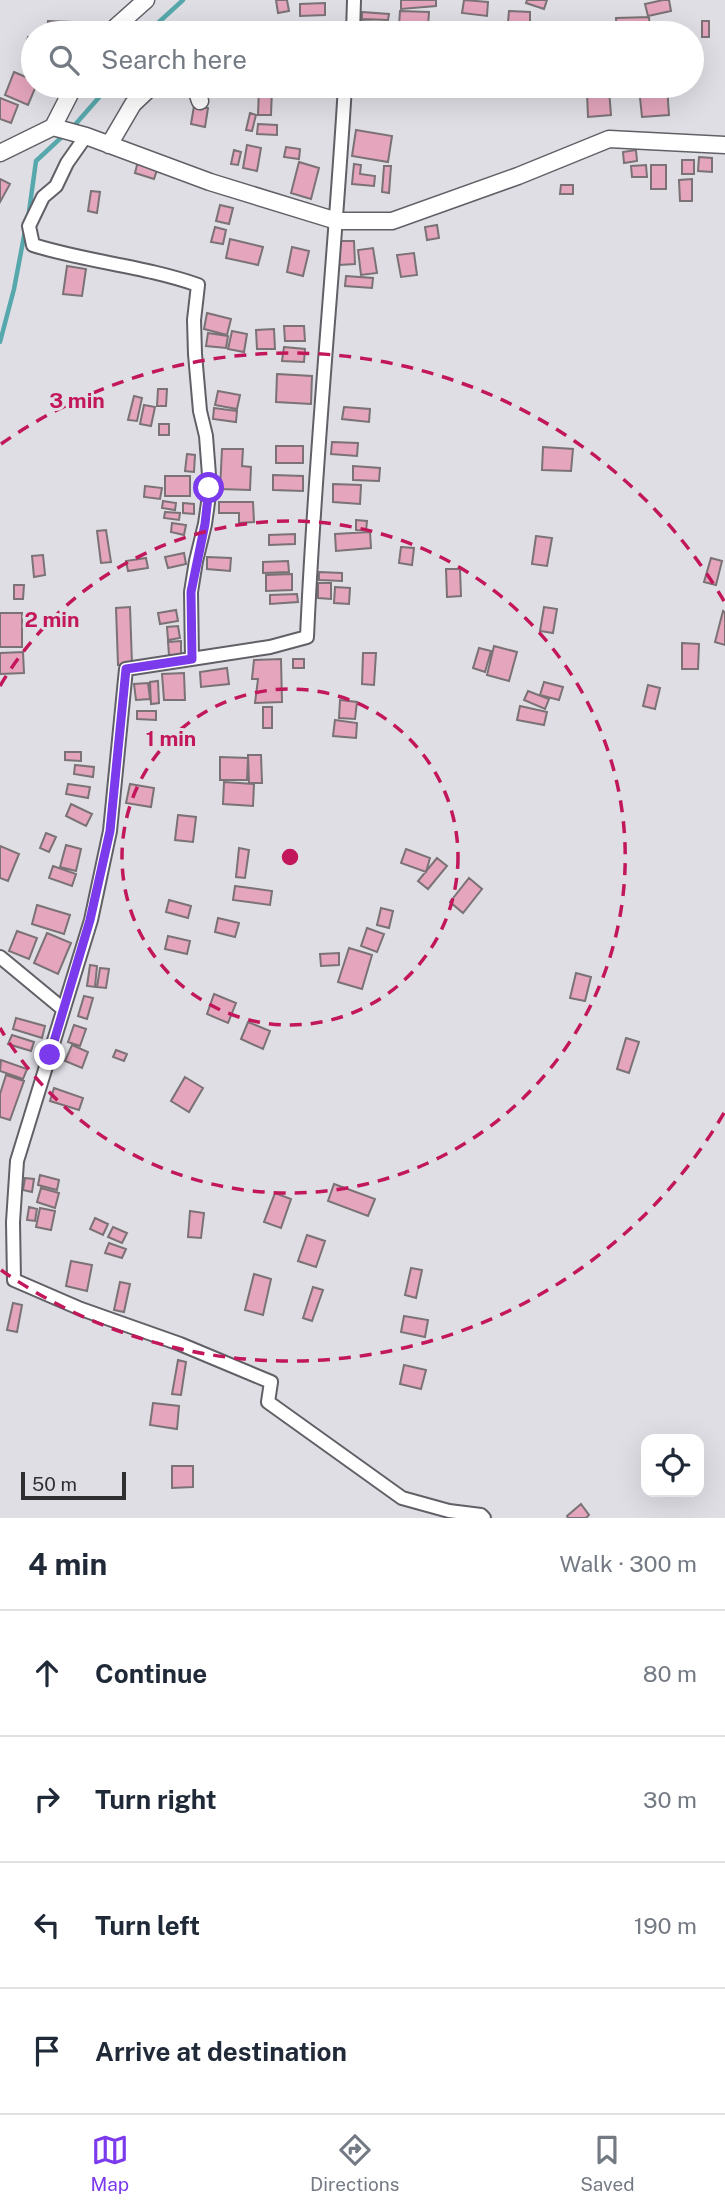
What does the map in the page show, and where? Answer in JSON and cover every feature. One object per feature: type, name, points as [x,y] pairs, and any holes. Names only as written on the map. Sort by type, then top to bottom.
[{"type":"street","points":[[122,21],[146,0]]},
{"type":"street","points":[[353,21],[354,0]]},
{"type":"street","points":[[0,153],[54,127],[68,98]]},
{"type":"street","points":[[109,145],[132,104],[139,98]]},
{"type":"street","points":[[344,98],[311,549],[307,638],[270,647],[126,669],[110,831],[90,920],[17,1161],[13,1222],[14,1280],[81,1309],[180,1344],[271,1382],[268,1402],[401,1498],[449,1511],[481,1515],[484,1518]]},
{"type":"street","points":[[54,127],[86,136],[210,182],[337,221],[391,221],[518,176],[609,139],[725,145]]},
{"type":"street","points":[[86,136],[67,163],[56,186],[43,197],[29,226],[33,245],[175,277],[198,285],[194,320],[195,354],[200,411],[206,436],[209,488],[205,524],[191,592],[192,659]]},
{"type":"street","points":[[0,957],[63,1009]]},
{"type":"building","points":[[276,0],[287,0],[289,11],[278,13]]},
{"type":"building","points":[[401,0],[436,0],[436,6],[401,9]]},
{"type":"building","points":[[464,0],[488,2],[487,16],[462,13]]},
{"type":"building","points":[[527,0],[547,0],[544,9],[526,3]]},
{"type":"building","points":[[669,0],[671,11],[648,16],[645,4]]},
{"type":"building","points":[[325,3],[325,15],[300,16],[300,4]]},
{"type":"building","points":[[400,11],[429,12],[428,21],[399,21]]},
{"type":"building","points":[[509,11],[530,12],[530,21],[508,21]]},
{"type":"building","points":[[362,12],[389,14],[388,20],[362,19]]},
{"type":"building","points":[[649,17],[649,21],[616,21],[616,18]]},
{"type":"building","points":[[704,21],[709,21],[709,37],[704,37]]},
{"type":"building","points":[[14,72],[21,75],[21,98],[31,98],[28,105],[5,95]]},
{"type":"building","points":[[0,98],[18,105],[11,123],[0,119]]},
{"type":"building","points":[[259,98],[272,98],[271,115],[258,115]]},
{"type":"building","points":[[587,98],[610,98],[611,115],[588,117]]},
{"type":"building","points":[[640,98],[668,98],[669,115],[642,117]]},
{"type":"building","points":[[194,106],[208,108],[205,127],[191,124]]},
{"type":"building","points":[[250,113],[256,115],[252,131],[246,130]]},
{"type":"building","points":[[258,124],[277,125],[277,135],[257,134]]},
{"type":"building","points":[[356,130],[392,136],[388,162],[352,156]]},
{"type":"building","points":[[247,145],[261,148],[257,171],[243,168]]},
{"type":"building","points":[[286,147],[300,149],[299,159],[284,157]]},
{"type":"building","points":[[234,150],[241,152],[238,165],[231,164]]},
{"type":"building","points":[[636,150],[637,161],[624,163],[623,152]]},
{"type":"building","points":[[699,157],[712,158],[712,172],[698,171]]},
{"type":"building","points":[[682,160],[694,160],[694,174],[682,174]]},
{"type":"building","points":[[138,161],[158,167],[154,179],[135,173]]},
{"type":"building","points":[[299,162],[319,168],[311,199],[291,193]]},
{"type":"building","points":[[354,164],[361,165],[360,174],[375,176],[374,186],[352,184]]},
{"type":"building","points":[[646,165],[647,177],[632,177],[631,166]]},
{"type":"building","points":[[651,165],[666,165],[666,189],[651,189]]},
{"type":"building","points":[[384,166],[391,166],[389,193],[382,192]]},
{"type":"building","points":[[0,179],[10,184],[0,202]]},
{"type":"building","points":[[692,179],[692,201],[680,201],[679,180]]},
{"type":"building","points":[[561,185],[573,185],[573,194],[560,194]]},
{"type":"building","points":[[91,191],[100,192],[97,213],[88,211]]},
{"type":"building","points":[[220,205],[233,208],[229,224],[216,221]]},
{"type":"building","points":[[437,225],[439,238],[427,240],[425,227]]},
{"type":"building","points":[[215,227],[226,230],[223,244],[211,242]]},
{"type":"building","points":[[230,239],[263,247],[258,265],[226,258]]},
{"type":"building","points":[[338,241],[354,241],[355,264],[339,265]]},
{"type":"building","points":[[292,247],[309,251],[303,276],[287,272]]},
{"type":"building","points":[[373,248],[377,273],[361,275],[358,250]]},
{"type":"building","points":[[414,253],[417,275],[401,277],[397,255]]},
{"type":"building","points":[[67,266],[86,269],[82,296],[63,294]]},
{"type":"building","points":[[346,276],[373,278],[372,288],[345,286]]},
{"type":"building","points":[[207,313],[231,319],[227,335],[204,329]]},
{"type":"building","points":[[284,326],[304,326],[305,341],[285,341]]},
{"type":"building","points":[[274,329],[275,349],[257,349],[256,330]]},
{"type":"building","points":[[232,331],[247,334],[244,352],[228,349]]},
{"type":"building","points":[[208,333],[228,336],[226,348],[206,346]]},
{"type":"building","points":[[284,347],[305,349],[304,362],[282,361]]},
{"type":"building","points":[[277,374],[312,376],[311,404],[276,402]]},
{"type":"building","points":[[158,389],[167,389],[166,406],[157,406]]},
{"type":"building","points":[[218,391],[240,395],[237,409],[215,405]]},
{"type":"building","points":[[134,396],[142,398],[137,421],[128,420]]},
{"type":"building","points":[[144,405],[155,407],[151,426],[140,424]]},
{"type":"building","points":[[344,407],[370,409],[369,422],[342,419]]},
{"type":"building","points":[[214,408],[237,411],[236,422],[213,419]]},
{"type":"building","points":[[159,424],[169,424],[169,435],[159,435]]},
{"type":"building","points":[[332,442],[358,443],[357,456],[331,454]]},
{"type":"building","points":[[276,446],[303,446],[303,463],[276,463]]},
{"type":"building","points":[[543,447],[573,449],[571,471],[542,470]]},
{"type":"building","points":[[222,449],[243,449],[242,466],[251,467],[250,490],[220,489]]},
{"type":"building","points":[[187,454],[195,455],[194,472],[185,471]]},
{"type":"building","points":[[353,466],[380,468],[379,481],[353,480]]},
{"type":"building","points":[[273,475],[303,476],[303,491],[273,490]]},
{"type":"building","points":[[165,476],[190,476],[190,496],[165,496]]},
{"type":"building","points":[[333,484],[361,485],[360,504],[333,502]]},
{"type":"building","points":[[145,486],[162,488],[160,499],[144,497]]},
{"type":"building","points":[[163,501],[176,503],[175,510],[162,508]]},
{"type":"building","points":[[219,502],[253,502],[254,522],[239,523],[239,513],[219,513]]},
{"type":"building","points":[[183,503],[194,504],[194,514],[183,513]]},
{"type":"building","points":[[165,512],[180,513],[179,520],[164,518]]},
{"type":"building","points":[[356,520],[367,521],[366,531],[356,530]]},
{"type":"building","points":[[172,523],[186,525],[184,535],[171,532]]},
{"type":"building","points":[[106,530],[111,562],[101,563],[97,531]]},
{"type":"building","points":[[370,532],[371,548],[336,551],[335,534]]},
{"type":"building","points":[[295,534],[295,544],[269,545],[269,535]]},
{"type":"building","points":[[536,536],[552,538],[547,566],[532,564]]},
{"type":"building","points":[[401,547],[414,548],[412,565],[399,563]]},
{"type":"building","points":[[184,553],[186,564],[168,568],[165,557]]},
{"type":"building","points":[[43,555],[45,575],[34,577],[32,556]]},
{"type":"building","points":[[207,557],[231,558],[230,571],[207,569]]},
{"type":"building","points":[[146,558],[148,568],[128,571],[126,561]]},
{"type":"building","points":[[711,558],[722,561],[716,585],[704,582]]},
{"type":"building","points":[[288,561],[289,572],[263,573],[263,562]]},
{"type":"building","points":[[446,569],[460,569],[461,596],[447,597]]},
{"type":"building","points":[[319,572],[342,573],[342,581],[319,580]]},
{"type":"building","points":[[292,574],[292,590],[266,591],[266,575]]},
{"type":"building","points":[[318,583],[331,583],[331,599],[318,598]]},
{"type":"building","points":[[14,585],[24,585],[23,599],[14,599]]},
{"type":"building","points":[[335,587],[350,588],[349,604],[334,603]]},
{"type":"building","points":[[297,594],[298,602],[270,604],[270,595]]},
{"type":"building","points":[[130,607],[132,664],[118,665],[116,608]]},
{"type":"building","points":[[544,607],[557,609],[553,633],[540,631]]},
{"type":"building","points":[[176,610],[178,621],[160,624],[158,613]]},
{"type":"building","points":[[723,611],[725,612],[725,645],[715,642]]},
{"type":"building","points":[[0,613],[22,613],[22,647],[0,647]]},
{"type":"building","points":[[178,626],[180,638],[168,640],[167,627]]},
{"type":"building","points":[[181,641],[181,655],[169,655],[168,642]]},
{"type":"building","points":[[682,643],[699,644],[698,669],[682,669]]},
{"type":"building","points":[[494,646],[517,652],[509,681],[487,675]]},
{"type":"building","points":[[479,648],[491,651],[485,672],[473,668]]},
{"type":"building","points":[[23,652],[24,673],[0,674],[0,653]]},
{"type":"building","points":[[363,653],[376,653],[374,685],[362,684]]},
{"type":"building","points":[[281,659],[282,702],[255,703],[258,679],[252,679],[254,660]]},
{"type":"building","points":[[293,659],[304,659],[304,668],[293,668]]},
{"type":"building","points":[[227,668],[229,684],[201,687],[200,672]]},
{"type":"building","points":[[184,673],[185,700],[164,700],[162,674]]},
{"type":"building","points":[[158,681],[159,703],[151,704],[150,682]]},
{"type":"building","points":[[544,682],[563,687],[559,700],[540,695]]},
{"type":"building","points":[[148,683],[150,699],[136,700],[134,684]]},
{"type":"building","points":[[648,685],[660,688],[655,709],[643,706]]},
{"type":"building","points":[[528,691],[549,699],[545,709],[524,700]]},
{"type":"building","points":[[340,700],[357,702],[355,719],[339,718]]},
{"type":"building","points":[[520,706],[547,712],[544,725],[517,720]]},
{"type":"building","points":[[263,707],[272,707],[272,728],[263,728]]},
{"type":"building","points":[[137,711],[156,711],[156,720],[137,719]]},
{"type":"building","points":[[335,720],[357,723],[356,738],[333,736]]},
{"type":"building","points":[[65,752],[81,752],[81,761],[65,760]]},
{"type":"building","points":[[248,755],[261,755],[262,783],[249,783]]},
{"type":"building","points":[[220,757],[248,758],[247,780],[220,780]]},
{"type":"building","points":[[75,765],[94,767],[93,777],[74,774]]},
{"type":"building","points":[[224,782],[254,784],[253,806],[223,804]]},
{"type":"building","points":[[68,784],[90,787],[88,798],[66,794]]},
{"type":"building","points":[[130,784],[154,788],[151,807],[126,803]]},
{"type":"building","points":[[71,804],[92,814],[86,826],[66,816]]},
{"type":"building","points":[[178,815],[196,817],[193,842],[175,840]]},
{"type":"building","points":[[46,833],[56,837],[49,852],[40,848]]},
{"type":"building","points":[[66,845],[81,849],[76,871],[60,867]]},
{"type":"building","points":[[0,846],[19,854],[8,881],[0,878]]},
{"type":"building","points":[[239,848],[249,850],[245,878],[236,877]]},
{"type":"building","points":[[406,849],[430,858],[426,872],[401,863]]},
{"type":"building","points":[[437,858],[447,866],[428,889],[418,881]]},
{"type":"building","points":[[53,866],[76,874],[72,886],[49,878]]},
{"type":"building","points":[[469,878],[482,889],[463,913],[450,902]]},
{"type":"building","points":[[235,886],[272,891],[270,905],[233,900]]},
{"type":"building","points":[[169,900],[191,906],[188,918],[166,912]]},
{"type":"building","points":[[37,905],[70,915],[64,934],[32,924]]},
{"type":"building","points":[[381,908],[393,911],[389,928],[377,925]]},
{"type":"building","points":[[218,918],[239,923],[235,937],[215,932]]},
{"type":"building","points":[[367,928],[384,934],[377,952],[361,946]]},
{"type":"building","points":[[17,931],[37,938],[29,959],[9,951]]},
{"type":"building","points":[[47,933],[71,943],[58,974],[34,963]]},
{"type":"building","points":[[168,936],[190,941],[187,954],[165,949]]},
{"type":"building","points":[[349,948],[372,955],[362,989],[338,982]]},
{"type":"building","points":[[339,953],[339,965],[321,966],[320,954]]},
{"type":"building","points":[[90,965],[97,966],[95,987],[87,986]]},
{"type":"building","points":[[100,968],[109,969],[106,988],[97,987]]},
{"type":"building","points":[[576,973],[591,977],[585,1001],[570,998]]},
{"type":"building","points":[[214,994],[236,1003],[228,1023],[207,1014]]},
{"type":"building","points":[[84,996],[93,998],[87,1019],[78,1016]]},
{"type":"building","points":[[16,1018],[45,1026],[42,1038],[13,1029]]},
{"type":"building","points":[[248,1022],[270,1031],[263,1049],[241,1039]]},
{"type":"building","points":[[74,1025],[86,1029],[80,1046],[68,1042]]},
{"type":"building","points":[[12,1035],[34,1042],[31,1051],[8,1044]]},
{"type":"building","points":[[626,1038],[639,1042],[629,1073],[617,1069]]},
{"type":"building","points":[[72,1045],[88,1052],[82,1068],[65,1061]]},
{"type":"building","points":[[116,1050],[127,1054],[124,1061],[113,1057]]},
{"type":"building","points":[[1,1060],[27,1069],[23,1079],[0,1071]]},
{"type":"building","points":[[6,1075],[24,1081],[10,1120],[0,1117],[0,1094]]},
{"type":"building","points":[[185,1077],[203,1088],[189,1112],[171,1101]]},
{"type":"building","points":[[54,1088],[83,1098],[79,1110],[50,1101]]},
{"type":"building","points":[[40,1175],[59,1180],[57,1190],[38,1185]]},
{"type":"building","points":[[25,1178],[34,1179],[32,1192],[23,1190]]},
{"type":"building","points":[[334,1184],[375,1199],[368,1216],[328,1201]]},
{"type":"building","points":[[41,1188],[59,1193],[55,1208],[37,1202]]},
{"type":"building","points":[[275,1193],[291,1199],[281,1228],[264,1222]]},
{"type":"building","points":[[29,1207],[37,1209],[35,1221],[27,1220]]},
{"type":"building","points":[[40,1208],[55,1211],[51,1230],[36,1227]]},
{"type":"building","points":[[190,1211],[204,1213],[201,1238],[188,1237]]},
{"type":"building","points":[[95,1218],[108,1224],[103,1235],[90,1229]]},
{"type":"building","points":[[113,1227],[127,1233],[122,1243],[108,1237]]},
{"type":"building","points":[[307,1235],[325,1241],[316,1267],[298,1261]]},
{"type":"building","points":[[109,1243],[126,1249],[122,1258],[105,1253]]},
{"type":"building","points":[[71,1261],[92,1265],[87,1291],[66,1286]]},
{"type":"building","points":[[411,1268],[422,1270],[416,1298],[405,1295]]},
{"type":"building","points":[[254,1274],[271,1279],[263,1315],[245,1310]]},
{"type":"building","points":[[120,1282],[130,1284],[124,1312],[114,1310]]},
{"type":"building","points":[[313,1287],[323,1290],[312,1321],[303,1318]]},
{"type":"building","points":[[13,1303],[22,1305],[17,1332],[7,1330]]},
{"type":"building","points":[[404,1316],[428,1320],[425,1337],[401,1332]]},
{"type":"building","points":[[178,1360],[186,1362],[181,1395],[172,1394]]},
{"type":"building","points":[[404,1365],[426,1370],[421,1389],[400,1384]]},
{"type":"building","points":[[153,1403],[179,1406],[177,1429],[150,1425]]},
{"type":"building","points":[[172,1466],[193,1466],[193,1487],[172,1488]]},
{"type":"building","points":[[581,1504],[589,1515],[586,1518],[568,1518],[567,1516]]},
{"type":"waterway","points":[[160,21],[183,0]]},
{"type":"waterway","points":[[73,127],[98,98]]},
{"type":"waterway","points":[[28,219],[36,161],[64,135]]},
{"type":"waterway","points":[[0,342],[25,231]]},
{"type":"route","points":[[50,1055],[90,920],[110,831],[126,669],[192,659],[191,592],[205,524],[209,488]]}]
